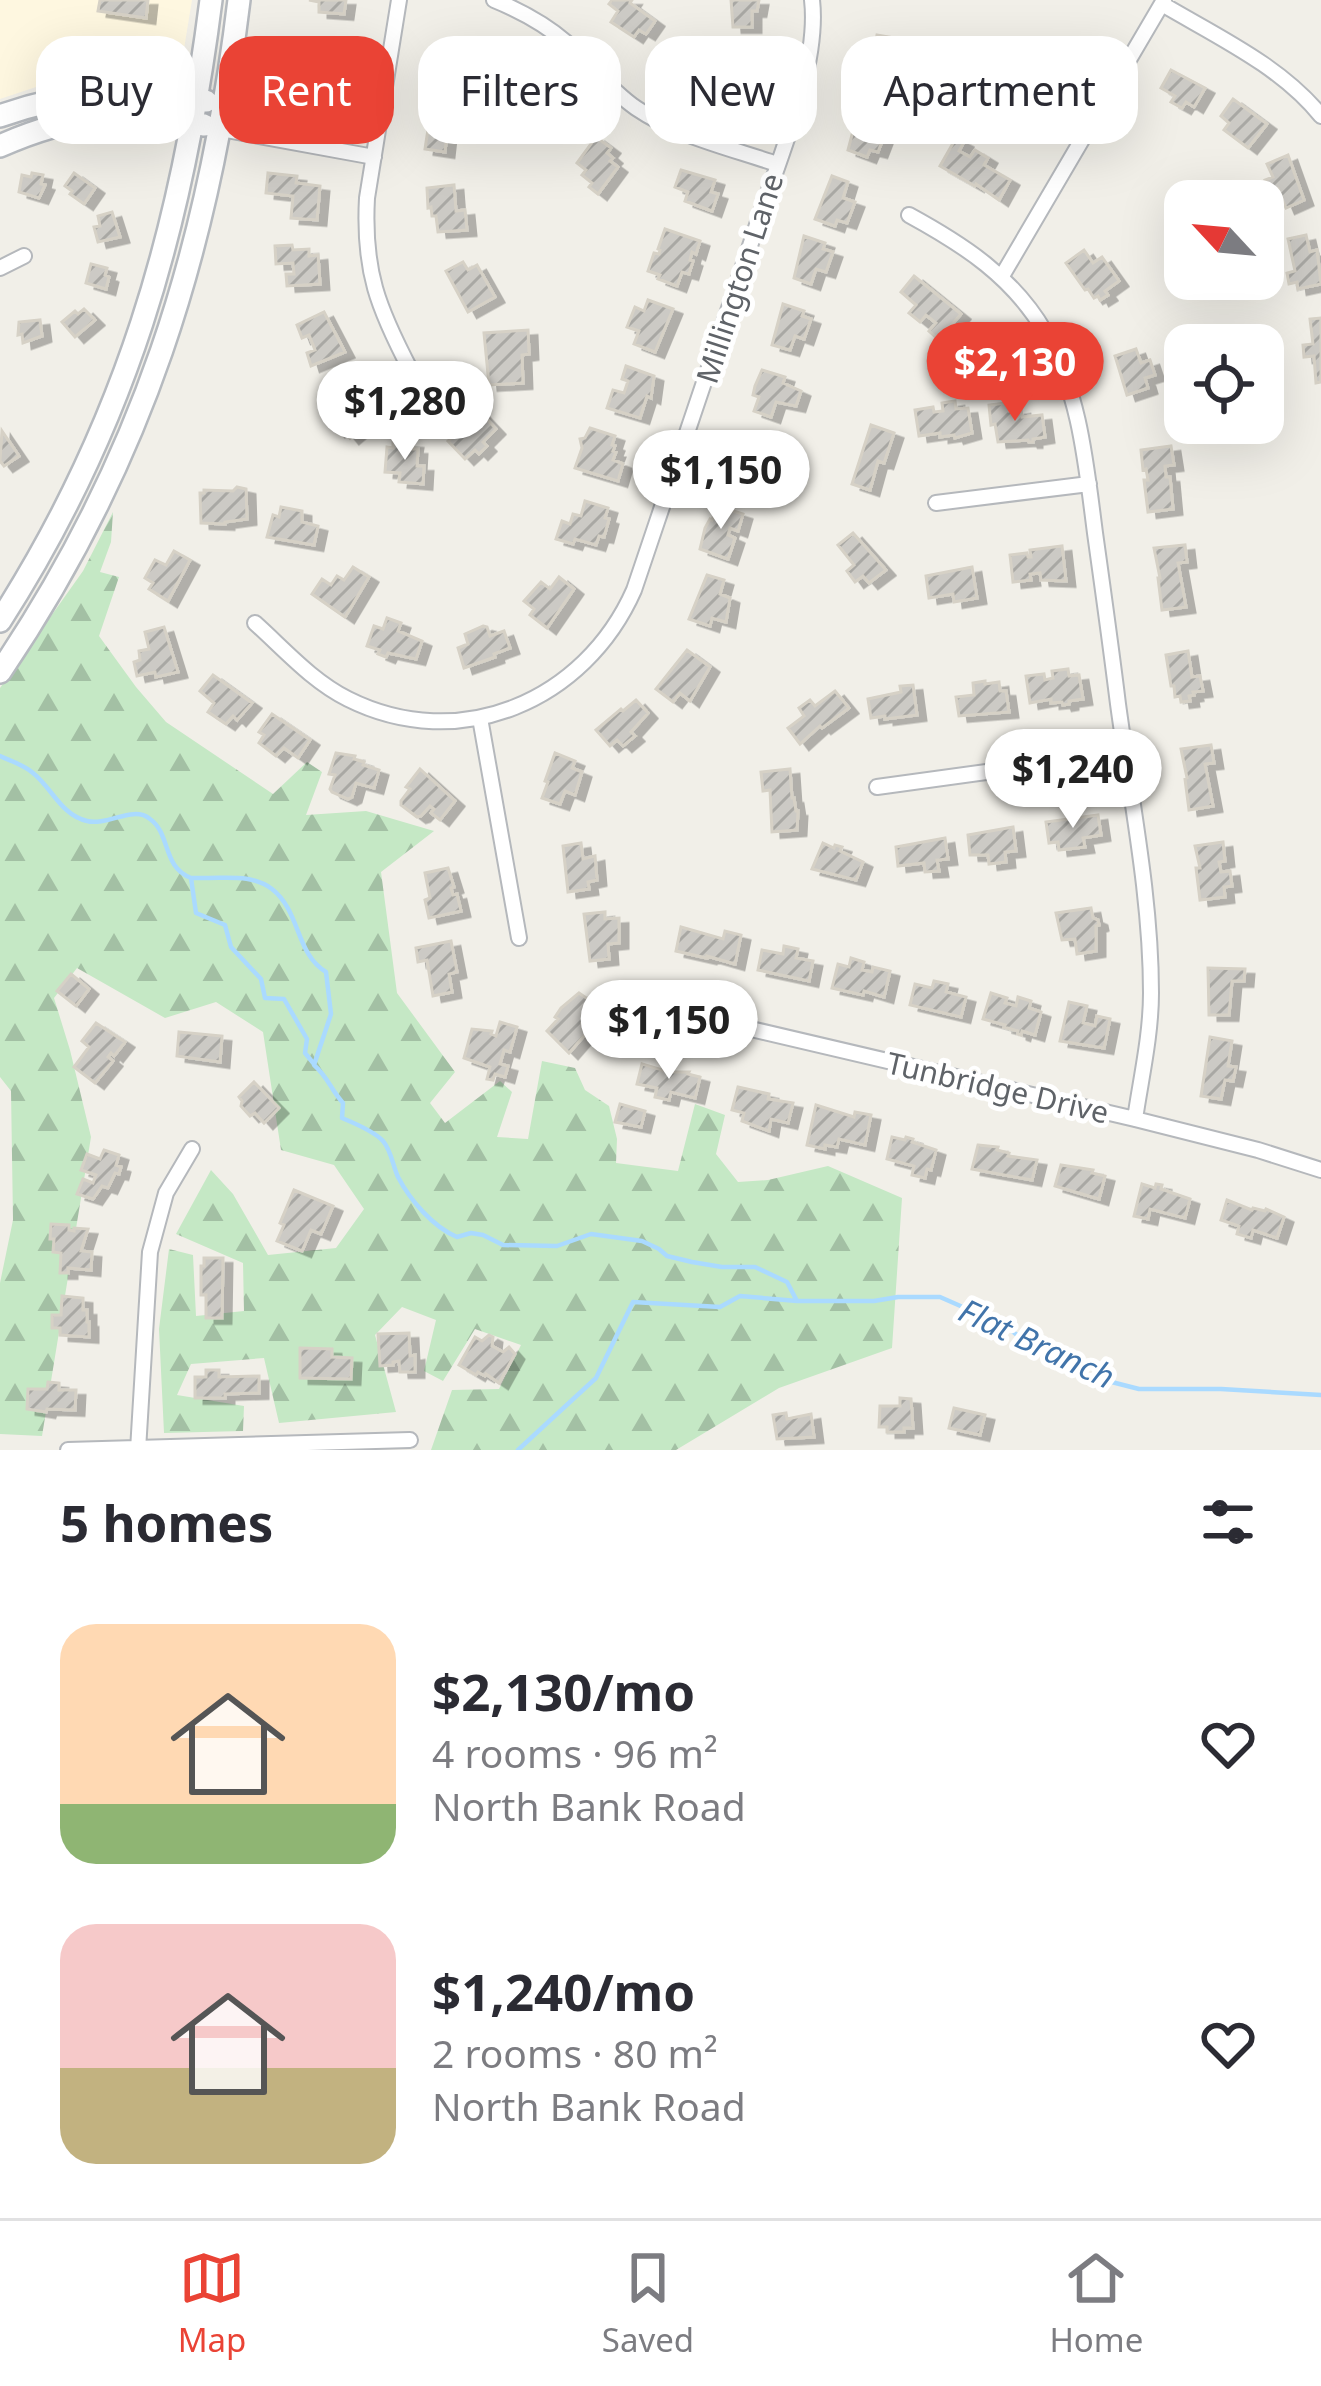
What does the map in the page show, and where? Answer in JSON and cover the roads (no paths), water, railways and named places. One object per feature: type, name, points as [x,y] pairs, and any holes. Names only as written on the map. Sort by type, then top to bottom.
[{"type":"main road","points":[[195,107],[211,0]]},
{"type":"main road","points":[[234,36],[239,0]]},
{"type":"main road","points":[[0,116],[44,102],[104,92],[161,93],[219,103]]},
{"type":"main road","points":[[0,146],[36,130]]},
{"type":"main road","points":[[0,672],[71,558],[132,432],[191,263],[219,138]]},
{"type":"main road","points":[[0,621],[73,493],[126,373],[164,256],[188,144]]},
{"type":"street","points":[[393,36],[399,0]]},
{"type":"street","points":[[494,0],[543,24],[612,89],[656,120],[777,164]]},
{"type":"street","name":"Millington Lane","points":[[255,623],[313,677],[347,699],[400,718],[479,718],[520,706],[554,688],[596,652],[626,609],[777,164],[807,71],[814,23],[812,0]]},
{"type":"street","points":[[1002,277],[1163,2],[1294,88],[1321,116]]},
{"type":"street","points":[[303,144],[374,157]]},
{"type":"street","points":[[376,144],[366,224],[372,283],[411,371]]},
{"type":"street","points":[[909,215],[955,239],[1002,277],[1044,331],[1064,371],[1082,434],[1142,874],[1151,981],[1135,1119]]},
{"type":"street","points":[[0,268],[24,256]]},
{"type":"street","points":[[936,503],[1089,484]]},
{"type":"street","points":[[479,718],[519,938]]},
{"type":"street","points":[[877,787],[1124,753]]},
{"type":"street","name":"Tunbridge Drive","points":[[674,1011],[1135,1119],[1321,1170]]},
{"type":"street","points":[[138,1449],[150,1252],[166,1193],[192,1149]]},
{"type":"street","points":[[68,1450],[410,1440]]},
{"type":"waterway","name":"Flat Branch","points":[[0,756],[29,770],[78,818],[95,822],[136,814],[150,819],[175,866],[191,878],[250,879],[281,898],[309,954],[326,972],[331,1014],[314,1065],[343,1103],[342,1118],[383,1141],[398,1177],[416,1203],[439,1227],[457,1237],[483,1235],[503,1245],[557,1246],[591,1234],[642,1241],[667,1256],[692,1262],[755,1267],[787,1282],[797,1301],[940,1297],[1006,1326],[1063,1367],[1139,1389],[1321,1395]]},
{"type":"waterway","points":[[191,878],[196,913],[225,925],[231,947],[261,979],[265,998],[284,999],[307,1039],[305,1053],[314,1064]]},
{"type":"waterway","points":[[518,1450],[596,1378],[633,1302],[720,1307],[740,1296],[797,1301]]}]
